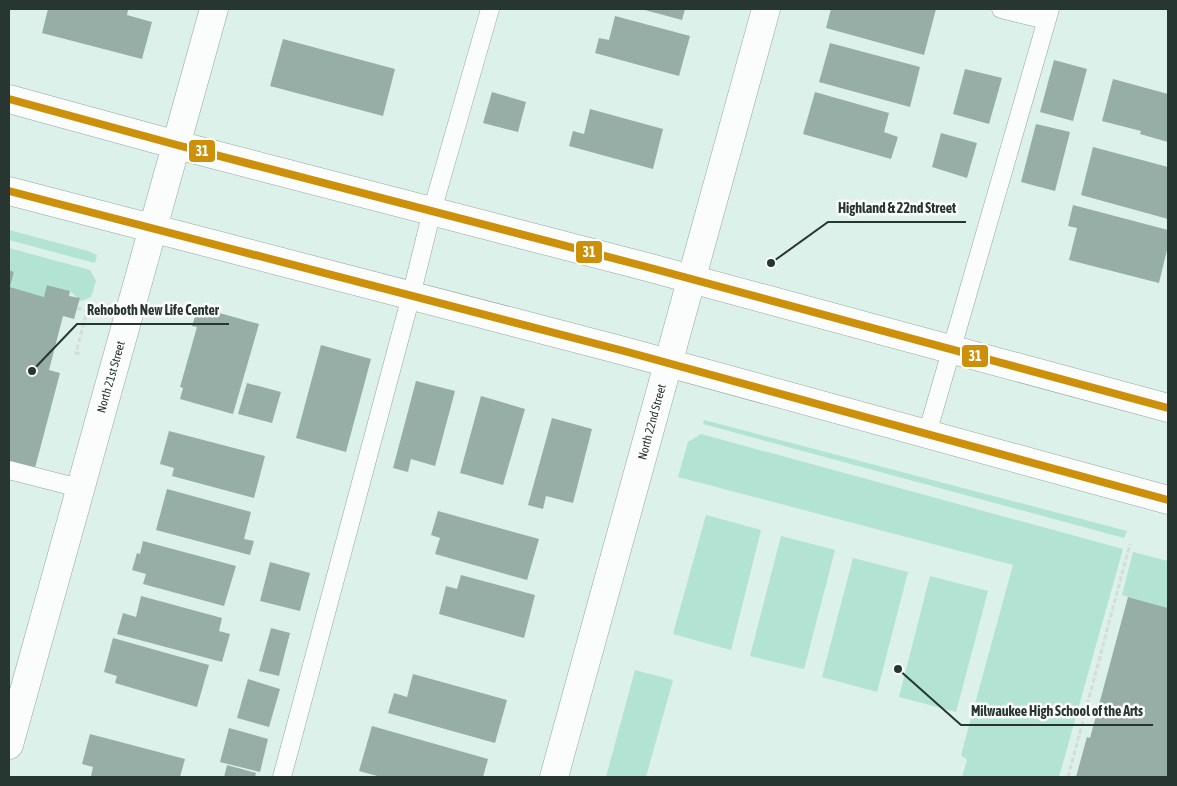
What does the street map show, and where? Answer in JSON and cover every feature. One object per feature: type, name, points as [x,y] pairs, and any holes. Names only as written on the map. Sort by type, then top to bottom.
[{"type":"main road","name":"North 21st Street","points":[[9,745],[79,488],[154,228],[214,9]]},
{"type":"main road","name":"North 22nd Street","points":[[554,777],[766,9]]},
{"type":"main road","points":[[9,99],[177,145],[692,279],[1168,408]]},
{"type":"main road","points":[[9,192],[154,228],[668,363],[1168,500]]},
{"type":"lane","points":[[282,777],[411,296],[432,210],[490,9]]},
{"type":"lane","points":[[926,434],[1048,15],[1001,9]]},
{"type":"lane","points":[[9,470],[79,488]]},
{"type":"path","points":[[77,308],[87,310],[76,353],[82,354]]},
{"type":"path","points":[[1068,777],[1130,544]]},
{"type":"green space","points":[[9,230],[88,251],[97,255],[95,263],[9,240]]},
{"type":"green space","points":[[9,248],[90,270],[96,281],[91,297],[81,301],[70,291],[48,285],[44,297],[10,287],[14,272],[9,270]]},
{"type":"green space","points":[[704,420],[1127,531],[1124,538],[703,424]]},
{"type":"green space","points":[[701,434],[1123,549],[1059,777],[962,777],[967,760],[961,755],[1013,565],[678,477],[688,442]]},
{"type":"green space","points":[[706,515],[761,530],[731,650],[673,634]]},
{"type":"green space","points":[[781,536],[835,550],[804,669],[750,656]]},
{"type":"green space","points":[[1133,552],[1168,561],[1168,608],[1122,595]]},
{"type":"green space","points":[[853,558],[908,572],[877,692],[822,677]]},
{"type":"green space","points":[[930,576],[988,591],[956,712],[899,697]]},
{"type":"green space","points":[[635,670],[673,680],[646,777],[606,777]]},
{"type":"building","points":[[48,9],[122,9],[128,10],[127,15],[152,22],[142,59],[42,33]]},
{"type":"building","points":[[641,9],[685,9],[682,20]]},
{"type":"building","points":[[831,9],[936,9],[924,55],[826,28]]},
{"type":"building","points":[[615,16],[690,36],[679,76],[595,53],[599,38],[609,40]]},
{"type":"building","points":[[283,39],[395,69],[383,116],[270,86]]},
{"type":"building","points":[[830,43],[920,67],[910,107],[819,82]]},
{"type":"building","points":[[1054,60],[1087,69],[1073,121],[1040,112]]},
{"type":"building","points":[[965,69],[1002,78],[989,124],[953,114]]},
{"type":"building","points":[[1113,79],[1168,94],[1168,142],[1140,134],[1141,131],[1102,121]]},
{"type":"building","points":[[492,92],[526,102],[518,132],[483,123]]},
{"type":"building","points":[[815,92],[889,113],[884,132],[898,137],[891,159],[803,134]]},
{"type":"building","points":[[590,109],[663,129],[653,169],[569,146],[573,131],[584,134]]},
{"type":"building","points":[[1036,124],[1070,132],[1055,191],[1021,182]]},
{"type":"building","points":[[941,133],[977,143],[967,178],[932,167]]},
{"type":"building","points":[[1093,147],[1168,167],[1168,219],[1081,195]]},
{"type":"building","points":[[1073,205],[1168,230],[1168,246],[1159,283],[1069,260],[1077,228],[1068,226]]},
{"type":"building","points":[[9,270],[14,272],[10,287],[44,297],[47,285],[70,291],[69,296],[80,298],[74,319],[63,316],[49,370],[60,373],[35,468],[22,464],[21,470],[9,467]]},
{"type":"building","points":[[198,307],[259,324],[233,414],[180,399],[183,388],[180,387],[197,327],[192,326]]},
{"type":"building","points":[[321,345],[371,359],[346,452],[296,438]]},
{"type":"building","points":[[416,381],[455,391],[435,466],[411,459],[408,472],[393,468]]},
{"type":"building","points":[[247,383],[281,392],[272,423],[238,414]]},
{"type":"building","points":[[481,396],[525,409],[503,485],[460,473]]},
{"type":"building","points":[[552,418],[592,429],[573,503],[546,496],[543,509],[528,505]]},
{"type":"building","points":[[169,431],[265,456],[254,498],[172,476],[174,468],[160,464]]},
{"type":"building","points":[[167,489],[251,512],[244,539],[254,541],[250,555],[156,530]]},
{"type":"building","points":[[438,511],[539,539],[527,580],[435,554],[440,538],[431,535]]},
{"type":"building","points":[[143,541],[236,566],[224,606],[143,584],[146,574],[132,570],[137,553],[140,554]]},
{"type":"building","points":[[270,562],[310,573],[300,611],[260,601]]},
{"type":"building","points":[[461,575],[535,595],[524,638],[439,614],[446,586],[457,589]]},
{"type":"building","points":[[141,596],[222,618],[219,631],[230,634],[222,662],[117,634],[123,613],[136,617]]},
{"type":"building","points":[[1128,597],[1168,608],[1168,777],[1076,777],[1087,737],[1090,738]]},
{"type":"building","points":[[271,628],[290,633],[279,676],[259,671]]},
{"type":"building","points":[[113,638],[209,665],[197,707],[115,683],[117,676],[104,672]]},
{"type":"building","points":[[413,674],[507,700],[495,743],[388,713],[394,693],[407,697]]},
{"type":"building","points":[[248,679],[280,689],[269,727],[237,718]]},
{"type":"building","points":[[372,726],[488,759],[483,777],[381,777],[359,771]]},
{"type":"building","points":[[229,728],[268,739],[260,772],[220,762]]},
{"type":"building","points":[[90,734],[185,759],[180,777],[91,776],[93,767],[82,764]]},
{"type":"building","points":[[227,765],[256,773],[255,777],[224,777]]},
{"type":"transit line","name":"31","points":[[9,99],[177,145],[647,267],[1168,408]]},
{"type":"transit line","name":"31","points":[[9,191],[624,351],[1168,500]]},
{"type":"place","name":"Highland & 22nd Street","points":[[771,263]]},
{"type":"place","name":"Rehoboth New Life Center","points":[[32,371]]},
{"type":"place","name":"Milwaukee High School of the Arts","points":[[898,669]]}]
